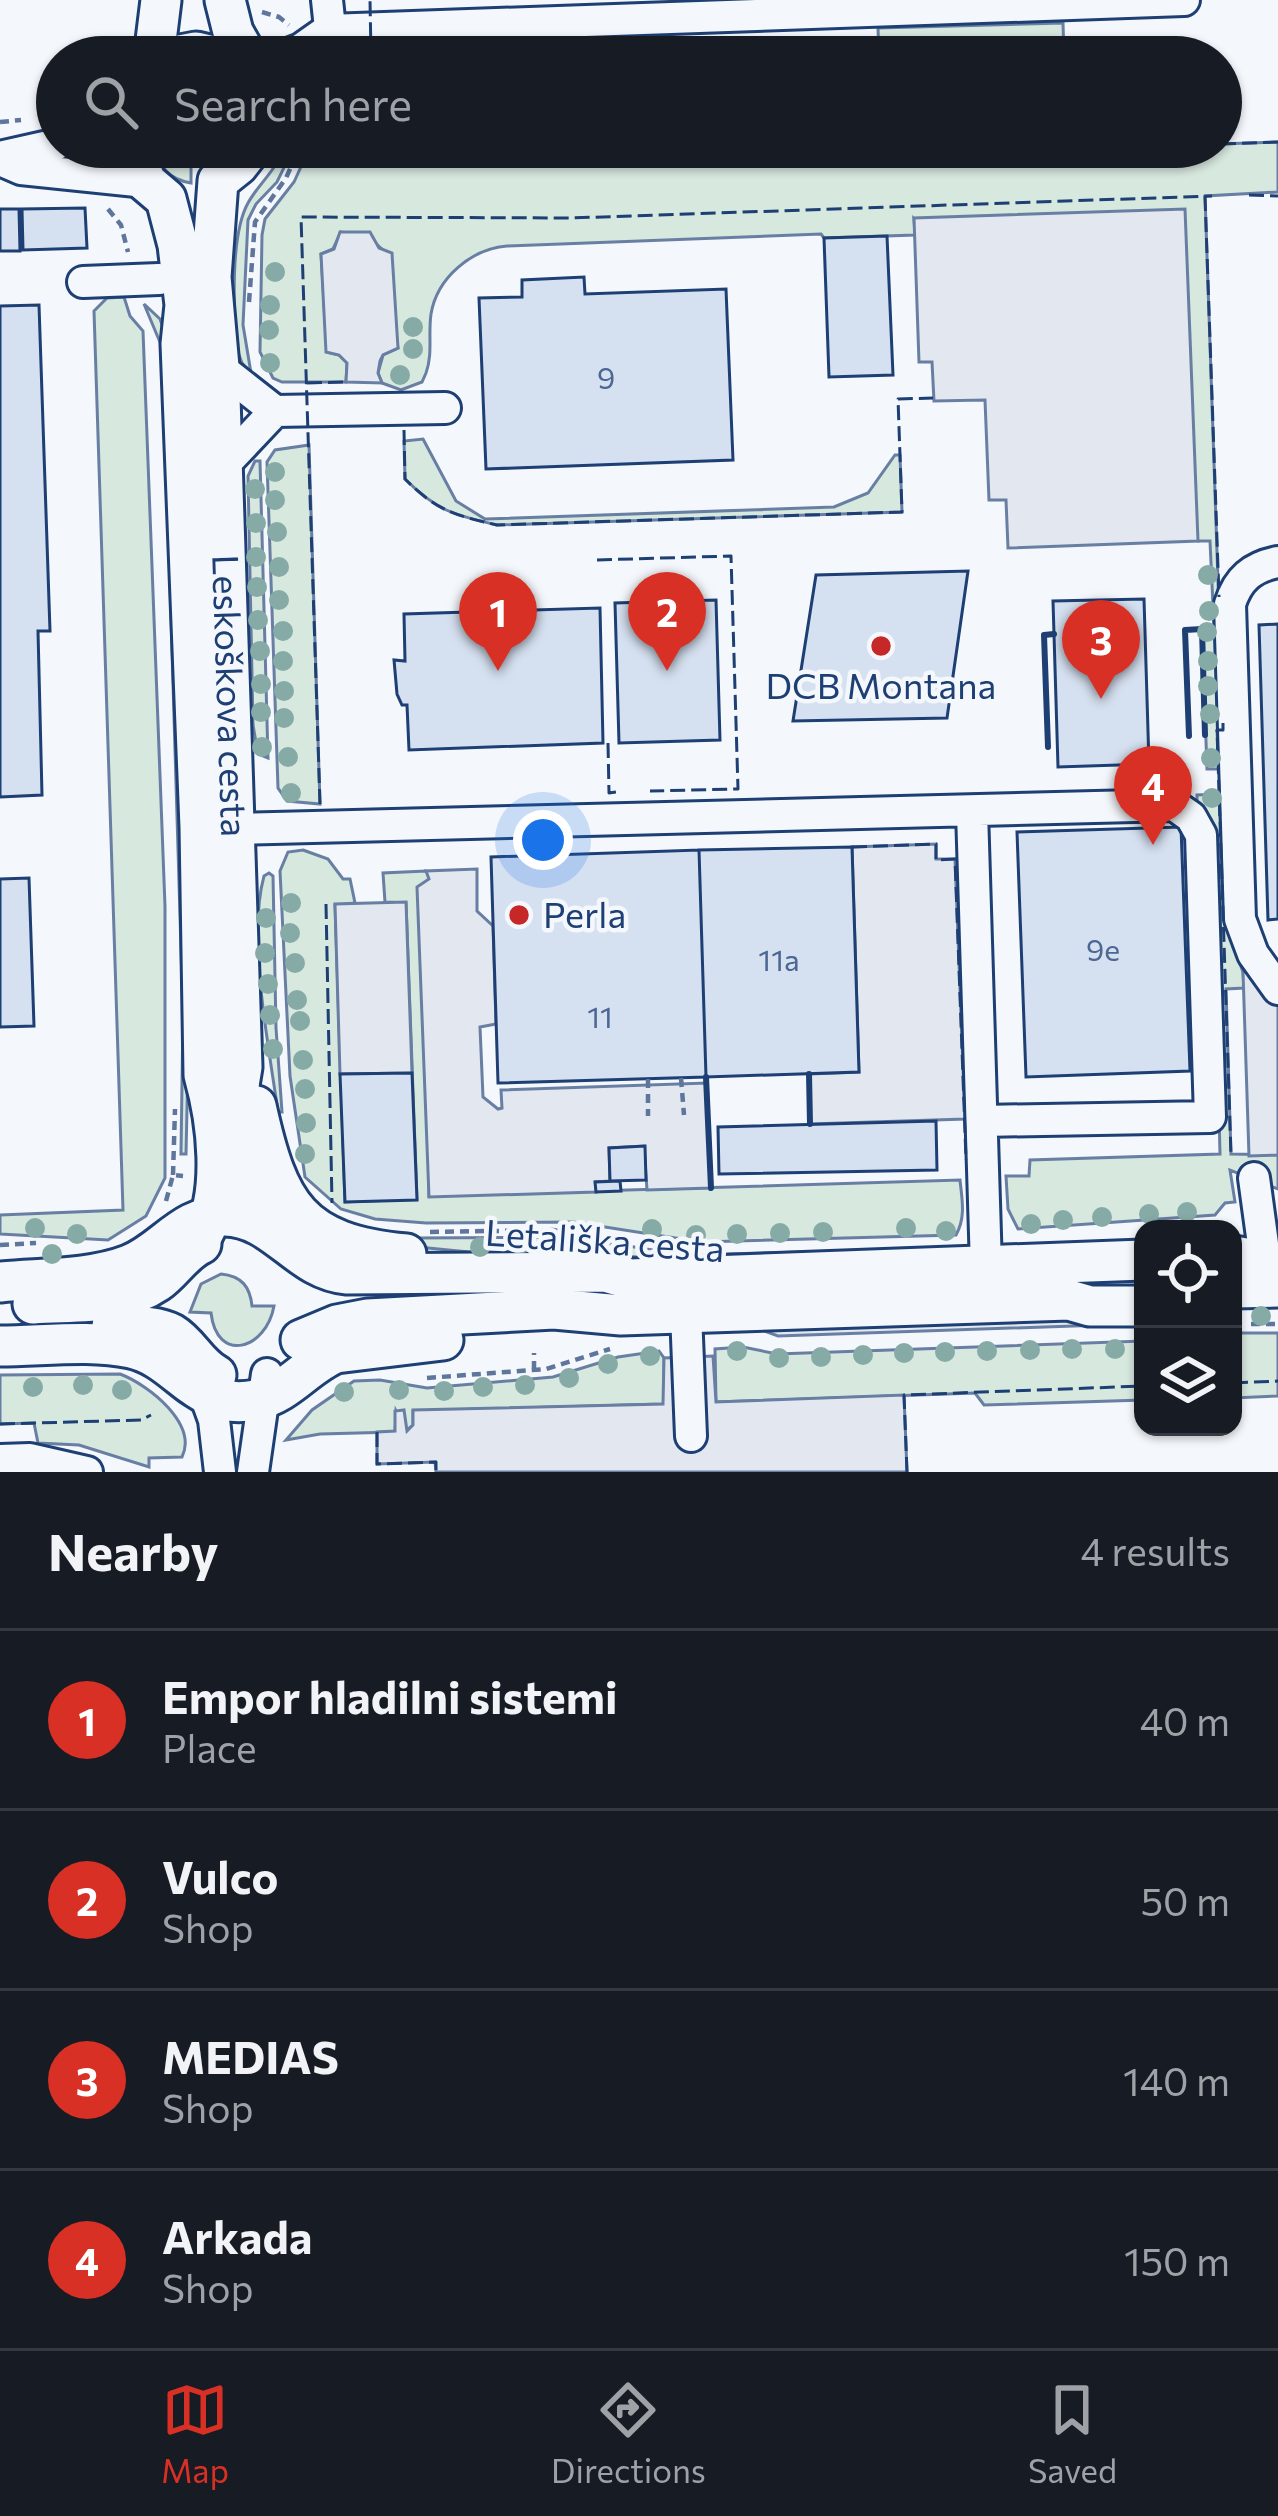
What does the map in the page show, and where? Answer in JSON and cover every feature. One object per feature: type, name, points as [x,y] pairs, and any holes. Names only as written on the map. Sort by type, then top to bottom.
[{"type":"main road","points":[[161,0],[182,36]]},
{"type":"main road","points":[[176,0],[187,36]]},
{"type":"main road","points":[[197,36],[203,0]]},
{"type":"main road","points":[[226,36],[233,32],[237,6]]},
{"type":"main road","name":"Leskoškova cesta","points":[[186,1225],[215,1175],[213,1104],[223,1071],[235,829],[219,367],[233,315],[232,215],[218,181],[234,168]]},
{"type":"main road","name":"Leskoškova cesta","points":[[228,199],[260,179],[264,168]]},
{"type":"main road","points":[[131,177],[228,199]]},
{"type":"main road","name":"Leskoškova cesta","points":[[131,177],[155,217],[144,267],[182,344]]},
{"type":"main road","name":"Leskoškova cesta","points":[[131,177],[178,245],[185,305],[182,344],[223,1071],[236,1099],[242,1174],[263,1225]]},
{"type":"main road","name":"Leskoškova cesta","points":[[223,1071],[255,1099],[276,1183],[297,1213],[338,1241],[435,1257],[460,1274]]},
{"type":"main road","points":[[0,1282],[127,1266],[186,1225],[241,1217],[263,1225]]},
{"type":"main road","points":[[161,1347],[161,1281],[186,1225]]},
{"type":"main road","name":"Letališka cesta","points":[[186,1225],[246,1243],[289,1280],[334,1273],[605,1273],[623,1313]]},
{"type":"main road","name":"Letališka cesta","points":[[263,1225],[306,1274],[348,1294],[605,1288],[623,1313]]},
{"type":"main road","points":[[1249,1253],[1278,1287]]},
{"type":"main road","name":"Letališka cesta","points":[[264,1387],[336,1353],[558,1328],[623,1313],[986,1267],[1134,1260]]},
{"type":"main road","points":[[301,1340],[306,1274]]},
{"type":"main road","points":[[0,1305],[113,1299],[161,1281]]},
{"type":"main road","name":"Letališka cesta","points":[[1069,1300],[1088,1293],[1134,1291]]},
{"type":"main road","name":"Letališka cesta","points":[[264,1387],[301,1340],[368,1319],[554,1309],[686,1312],[1069,1300],[1090,1306],[1134,1306]]},
{"type":"main road","points":[[1242,1306],[1278,1306]]},
{"type":"main road","points":[[0,1328],[161,1347],[205,1395],[239,1402],[264,1387]]},
{"type":"main road","points":[[0,1346],[115,1346],[142,1351],[161,1347],[173,1335],[194,1359],[217,1375],[264,1387]]},
{"type":"street","points":[[329,29],[542,10],[1184,0]]},
{"type":"street","points":[[0,159],[36,150]]},
{"type":"street","points":[[0,159],[21,169],[131,177]]},
{"type":"street","points":[[83,283],[144,267]]},
{"type":"street","points":[[219,367],[275,411],[446,408]]},
{"type":"street","points":[[223,466],[275,411]]},
{"type":"street","points":[[1271,980],[1240,919],[1230,604],[1245,576],[1278,562]]},
{"type":"street","points":[[235,829],[1174,806],[1191,817],[1201,836],[1210,1117],[982,1121]]},
{"type":"street","points":[[972,811],[986,1267]]},
{"type":"street","points":[[1249,1253],[1255,1178]]},
{"type":"street","points":[[686,1312],[691,1436]]},
{"type":"street","points":[[253,1472],[264,1387]]},
{"type":"street","points":[[205,1395],[214,1420],[220,1472]]},
{"type":"street","points":[[0,1460],[30,1460],[87,1472]]},
{"type":"path","points":[[237,6],[284,20],[286,36]]},
{"type":"path","points":[[233,315],[255,222],[291,168]]},
{"type":"path","points":[[131,177],[121,225],[144,267]]},
{"type":"path","points":[[681,1078],[684,1115]]},
{"type":"path","points":[[648,1079],[648,1116]]},
{"type":"path","points":[[183,1176],[173,1175],[186,1225]]},
{"type":"path","name":"Letališka cesta","points":[[418,1232],[553,1230],[602,1238]]},
{"type":"path","points":[[0,1245],[43,1244]]},
{"type":"path","points":[[410,1377],[534,1370],[623,1313]]},
{"type":"path","points":[[534,1353],[534,1370]]},
{"type":"shaded area","points":[[1063,23],[1063,36],[878,36],[878,28]]},
{"type":"shaded area","points":[[1278,142],[1278,192],[1205,196],[1223,730],[1217,731],[1219,769],[1207,769],[1202,629],[1214,628],[1210,541],[1198,541],[914,219],[915,235],[824,238],[821,234],[494,248],[469,259],[440,289],[431,314],[426,373],[422,382],[401,390],[382,383],[378,373],[383,355],[398,348],[384,251],[372,240],[341,232],[333,249],[321,254],[327,352],[347,363],[346,382],[282,382],[273,378],[260,352],[265,219],[300,168],[1242,168],[1242,143]]},
{"type":"shaded area","points":[[164,168],[191,168],[191,183],[176,179]]},
{"type":"shaded area","points":[[273,168],[284,168],[248,220],[243,325],[251,373],[236,347],[234,273],[238,234],[248,203]]},
{"type":"shaded area","points":[[1185,209],[1198,541],[1008,548],[1006,500],[989,500],[985,400],[934,401],[932,362],[919,362],[914,218]]},
{"type":"shaded area","points":[[340,232],[370,232],[379,248],[392,253],[398,348],[380,361],[382,383],[346,382],[347,363],[326,352],[321,254],[334,249]]},
{"type":"shaded area","points":[[124,297],[130,316],[143,331],[165,906],[165,1178],[146,1216],[108,1240],[0,1234],[0,1215],[123,1210],[94,311],[107,298]]},
{"type":"shaded area","points":[[144,304],[160,319],[166,336],[189,1017],[186,1154],[181,1154],[183,1016],[164,383],[162,347]]},
{"type":"shaded area","points":[[423,439],[456,501],[485,519],[834,507],[868,493],[895,455],[900,455],[902,512],[497,525],[447,510],[405,479],[404,441]]},
{"type":"shaded area","points":[[309,445],[320,804],[287,801],[278,788],[267,462],[275,450]]},
{"type":"shaded area","points":[[255,461],[260,461],[268,758],[258,754],[253,725],[248,476]]},
{"type":"shaded area","points":[[1219,794],[1225,922],[1243,972],[1244,988],[1226,989],[1231,1154],[1278,1155],[1278,1189],[1230,1170],[1235,1202],[1225,1203],[1215,1215],[1018,1229],[1008,1209],[1006,1176],[1029,1176],[1030,1160],[1220,1154],[1212,824],[1197,803],[1197,795]]},
{"type":"shaded area","points":[[936,844],[936,859],[955,859],[965,1119],[810,1124],[809,1074],[859,1072],[852,847]]},
{"type":"shaded area","points":[[303,850],[328,859],[343,879],[350,879],[355,903],[335,905],[345,1202],[417,1199],[406,903],[385,902],[383,873],[426,871],[430,877],[429,1196],[960,1180],[962,1215],[956,1235],[701,1242],[573,1222],[426,1223],[375,1219],[341,1209],[305,1177],[290,1076],[280,871],[288,852]]},
{"type":"shaded area","points":[[477,869],[477,911],[493,926],[496,1024],[480,1027],[483,1097],[498,1109],[502,1108],[501,1090],[707,1083],[711,1188],[647,1190],[644,1146],[609,1148],[610,1181],[596,1182],[596,1192],[429,1197],[417,887],[429,879],[426,871]]},
{"type":"shaded area","points":[[264,876],[273,876],[282,1112],[278,1112],[259,961],[259,901]]},
{"type":"shaded area","points":[[406,902],[412,1073],[340,1074],[335,904]]},
{"type":"shaded area","points":[[1278,971],[1278,1155],[1249,1156],[1243,972]]},
{"type":"shaded area","points":[[573,1237],[683,1255],[932,1249],[665,1260],[598,1253],[479,1253],[418,1247],[414,1238]]},
{"type":"shaded area","points":[[221,1274],[244,1284],[252,1306],[274,1306],[262,1333],[242,1345],[222,1340],[211,1313],[190,1312],[201,1284]]},
{"type":"shaded area","points":[[1030,1315],[1132,1324],[778,1336],[751,1326]]},
{"type":"shaded area","points":[[1242,1333],[1278,1333],[1278,1396],[1242,1398]]},
{"type":"shaded area","points":[[1134,1341],[1134,1400],[984,1405],[975,1393],[716,1402],[715,1349],[743,1347],[777,1354]]},
{"type":"shaded area","points":[[659,1351],[664,1358],[664,1404],[413,1411],[413,1425],[406,1431],[396,1411],[395,1432],[286,1440],[312,1410],[354,1381],[427,1388],[553,1377],[618,1357]]},
{"type":"shaded area","points":[[713,1356],[716,1402],[904,1395],[907,1472],[436,1472],[435,1462],[377,1464],[377,1432],[395,1431],[395,1411],[404,1410],[407,1431],[413,1425],[413,1410],[663,1404],[664,1358]]},
{"type":"shaded area","points":[[120,1374],[157,1396],[177,1419],[185,1444],[182,1457],[149,1458],[149,1467],[79,1445],[38,1443],[34,1423],[0,1424],[0,1375]]},
{"type":"building","points":[[85,208],[87,248],[23,250],[22,209]]},
{"type":"building","points":[[0,209],[19,209],[20,251],[0,251]]},
{"type":"building","points":[[887,236],[893,375],[829,377],[824,238]]},
{"type":"building","points":[[584,277],[585,294],[726,289],[733,460],[486,469],[479,298],[522,297],[522,280]]},
{"type":"building","points":[[39,305],[50,631],[38,631],[42,795],[0,797],[0,306]]},
{"type":"building","name":"DCB Montana","points":[[968,571],[947,718],[793,721],[816,575]]},
{"type":"building","points":[[1144,599],[1149,764],[1058,767],[1053,601]]},
{"type":"building","points":[[716,600],[720,740],[619,743],[615,603]]},
{"type":"building","points":[[600,608],[603,743],[409,750],[407,705],[402,705],[397,694],[394,660],[405,661],[404,614]]},
{"type":"building","points":[[1278,624],[1278,919],[1268,920],[1259,625]]},
{"type":"building","points":[[1181,827],[1190,1071],[1026,1077],[1017,832]]},
{"type":"building","points":[[852,847],[859,1072],[706,1077],[699,850]]},
{"type":"building","points":[[699,850],[706,1077],[498,1083],[491,857]]},
{"type":"building","points":[[29,878],[34,1026],[0,1027],[0,879]]},
{"type":"building","points":[[412,1073],[417,1200],[345,1202],[340,1074]]},
{"type":"building","points":[[936,1121],[937,1170],[719,1174],[718,1127]]},
{"type":"building","points":[[645,1146],[646,1180],[610,1181],[609,1148]]},
{"type":"building","points":[[620,1181],[621,1191],[596,1192],[595,1182]]},
{"type":"fence","points":[[370,0],[371,36]]},
{"type":"fence","points":[[1242,143],[1278,142]]},
{"type":"fence","points":[[1249,195],[1278,196]]},
{"type":"fence","points":[[1205,196],[1219,597]]},
{"type":"fence","points":[[320,804],[301,217],[571,218],[1212,196]]},
{"type":"fence","points":[[307,383],[346,382]]},
{"type":"fence","points":[[404,430],[405,479],[447,510],[497,525],[902,512],[898,399],[933,398]]},
{"type":"fence","points":[[597,560],[731,556],[738,789],[650,791]]},
{"type":"fence","points":[[1223,723],[1223,730],[1217,730],[1231,1155]]},
{"type":"fence","points":[[608,743],[609,793],[616,792]]},
{"type":"fence","points":[[852,847],[936,844],[936,860],[955,859],[966,1160]]},
{"type":"fence","points":[[326,904],[332,1203]]},
{"type":"fence","points":[[1242,1383],[1278,1381]]},
{"type":"fence","points":[[907,1472],[904,1395],[1134,1386]]},
{"type":"fence","points":[[0,1424],[141,1420],[151,1415]]},
{"type":"fence","points":[[377,1432],[377,1464],[436,1462],[436,1472]]},
{"type":"wall","points":[[1189,736],[1185,630],[1202,629],[1205,735]]},
{"type":"wall","points":[[1048,747],[1044,635],[1054,634]]},
{"type":"wall","points":[[809,1074],[810,1124]]},
{"type":"wall","points":[[706,1077],[711,1188]]},
{"type":"place","name":"DCB Montana","points":[[881,646]]},
{"type":"place","name":"Empor hladilni sistemi","points":[[498,671]]},
{"type":"place","name":"Vulco","points":[[667,671]]},
{"type":"place","name":"MEDIAS","points":[[1101,699]]},
{"type":"place","name":"Arkada","points":[[1153,845]]},
{"type":"place","name":"Perla","points":[[519,915]]}]
